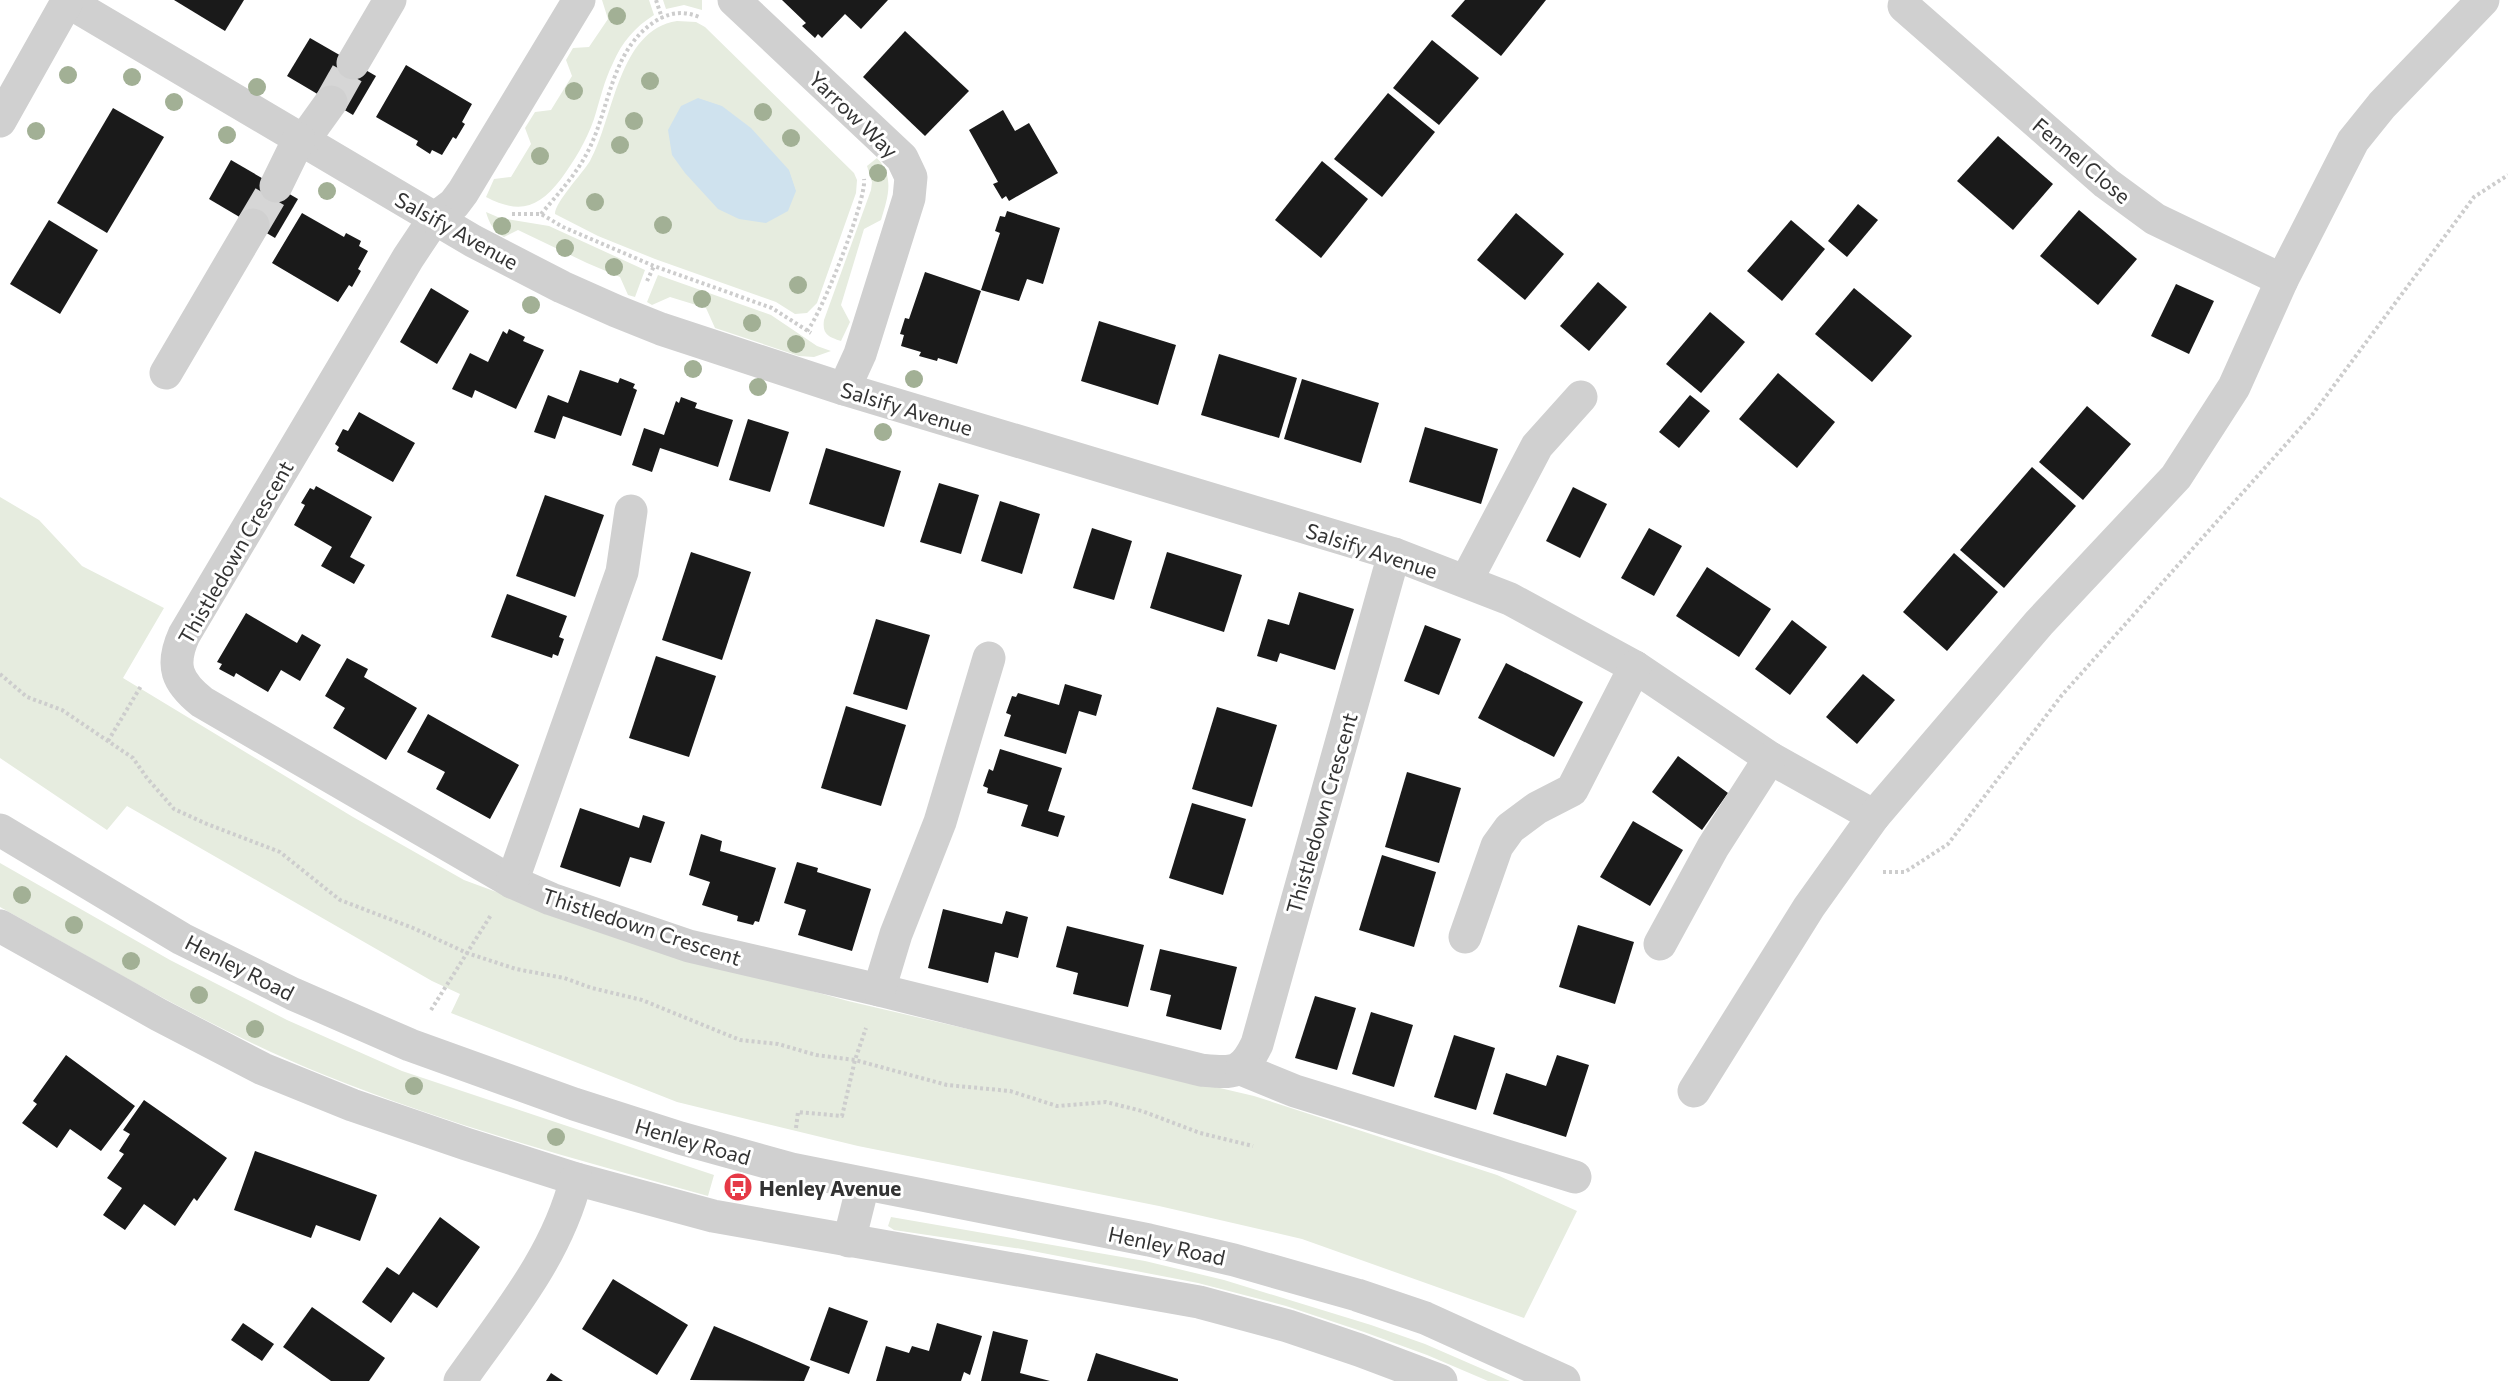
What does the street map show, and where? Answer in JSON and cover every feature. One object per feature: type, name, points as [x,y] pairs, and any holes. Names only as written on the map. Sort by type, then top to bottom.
[{"type":"street","points":[[0,121],[68,0]]},
{"type":"street","name":"Salsify Avenue","points":[[68,0],[434,219],[518,265],[616,312],[844,389],[1394,554],[1466,581],[1510,599],[1635,667],[1770,758],[1874,816]]},
{"type":"street","points":[[353,63],[390,0]]},
{"type":"street","points":[[434,219],[454,204],[463,192],[579,0]]},
{"type":"street","name":"Yarrow Way","points":[[734,0],[902,158],[908,169],[911,186],[909,198],[860,354],[844,389]]},
{"type":"street","points":[[1694,1091],[1809,907],[1874,816],[2039,623],[2176,477],[2234,387],[2282,280],[2353,141],[2382,105],[2483,0]]},
{"type":"street","name":"Fennel Close","points":[[1904,6],[2106,183],[2155,219],[2282,280]]},
{"type":"street","points":[[276,186],[301,140],[331,102]]},
{"type":"street","name":"Thistledown Crescent","points":[[434,219],[408,258],[184,635],[176,657],[178,676],[187,689],[202,702],[512,882],[550,899],[689,946],[879,990],[1201,1070],[1230,1072],[1241,1069],[1250,1059],[1257,1044],[1394,554]]},
{"type":"street","points":[[166,373],[253,225]]},
{"type":"street","points":[[1466,581],[1537,446],[1581,397]]},
{"type":"street","points":[[512,882],[622,572],[631,511]]},
{"type":"street","points":[[879,990],[904,912],[940,822],[989,658]]},
{"type":"street","points":[[1465,938],[1497,846],[1510,828],[1538,808],[1572,790],[1635,667]]},
{"type":"street","points":[[1660,945],[1713,847],[1770,758]]},
{"type":"street","name":"Henley Road","points":[[0,830],[182,939],[293,994],[410,1045],[574,1104],[680,1138],[790,1169],[1149,1240],[1234,1260],[1357,1295],[1425,1318],[1564,1381]]},
{"type":"street","points":[[0,926],[159,1015],[263,1069],[352,1105],[576,1179],[713,1216],[1199,1302],[1288,1326],[1441,1381]]},
{"type":"street","name":"Thistledown Crescent","points":[[1241,1069],[1294,1091],[1575,1177]]},
{"type":"street","points":[[460,1381],[546,1256],[569,1207],[576,1179]]},
{"type":"street","points":[[849,1241],[863,1185]]},
{"type":"path","points":[[656,0],[662,18]]},
{"type":"path","points":[[541,214],[565,186],[586,155],[612,82],[630,45],[649,25],[662,18],[683,13],[705,21]]},
{"type":"path","points":[[807,331],[824,304],[865,186],[863,174]]},
{"type":"path","points":[[1842,861],[1873,872],[1905,872],[1948,844],[2062,695],[2312,415],[2475,197],[2508,175]]},
{"type":"path","points":[[463,192],[505,213],[541,214],[563,227],[654,266],[772,308],[826,343],[860,354]]},
{"type":"path","points":[[108,741],[140,686],[178,676]]},
{"type":"path","points":[[410,1045],[512,882]]},
{"type":"path","points":[[790,1169],[798,1112],[842,1116],[855,1060],[879,990]]},
{"type":"shaded area","points":[[602,0],[649,0],[654,15],[630,36],[617,55],[607,77],[591,127],[579,151],[553,189],[536,202],[527,206],[508,206],[486,197],[494,179],[511,177],[531,144],[525,128],[535,112],[551,110],[572,76],[566,60],[573,48],[589,47],[608,19]]},
{"type":"shaded area","points":[[663,0],[702,0],[702,10],[684,5],[666,9]]},
{"type":"shaded area","points":[[677,21],[696,22],[705,27],[854,173],[857,180],[856,193],[817,303],[807,313],[795,314],[776,302],[655,259],[598,236],[555,214],[564,195],[590,161],[620,78],[630,58],[642,41],[657,28]]},
{"type":"shaded area","points":[[877,158],[886,172],[888,195],[881,220],[864,229],[841,305],[850,322],[841,341],[825,332],[824,320],[871,190],[872,182],[867,166]]},
{"type":"shaded area","points":[[486,212],[500,218],[549,226],[645,270],[635,297],[628,295],[620,277],[518,230],[504,237],[492,227]]},
{"type":"shaded area","points":[[658,275],[771,315],[817,346],[831,351],[814,357],[799,356],[715,328],[706,308],[670,297],[652,305],[647,302]]},
{"type":"shaded area","points":[[0,497],[39,520],[82,566],[164,608],[123,678],[353,817],[464,880],[630,941],[848,1001],[1254,1096],[1497,1175],[1577,1211],[1524,1318],[1302,1239],[1159,1206],[858,1146],[677,1102],[451,1013],[460,994],[432,981],[127,806],[107,830],[0,758]]},
{"type":"shaded area","points":[[0,863],[170,960],[287,1020],[402,1071],[714,1175],[708,1196],[564,1156],[420,1110],[327,1076],[243,1039],[120,975],[0,907]]},
{"type":"shaded area","points":[[891,1217],[1145,1261],[1224,1280],[1425,1344],[1510,1381],[1488,1381],[1427,1355],[1286,1306],[1198,1283],[1022,1249],[894,1230],[888,1226]]},
{"type":"water","points":[[698,98],[722,106],[751,128],[789,170],[796,191],[788,211],[766,223],[739,219],[718,209],[685,173],[672,155],[668,130],[681,106]]},
{"type":"building","points":[[174,0],[244,0],[225,31]]},
{"type":"building","points":[[782,0],[888,0],[861,29],[845,14],[822,38],[818,34],[815,38],[802,26],[806,23]]},
{"type":"building","points":[[1465,0],[1546,0],[1501,56],[1451,16]]},
{"type":"building","points":[[905,31],[969,91],[925,136],[863,77]]},
{"type":"building","points":[[310,38],[376,76],[353,115],[287,76]]},
{"type":"building","points":[[1432,40],[1479,78],[1439,125],[1393,88]]},
{"type":"building","points":[[406,65],[472,104],[462,122],[465,124],[456,139],[453,137],[442,155],[432,150],[430,154],[416,145],[418,141],[376,117]]},
{"type":"building","points":[[1388,93],[1435,132],[1382,197],[1334,159]]},
{"type":"building","points":[[113,108],[164,137],[107,233],[57,203]]},
{"type":"building","points":[[1003,110],[1015,131],[1029,123],[1058,173],[1009,201],[1006,196],[1002,199],[993,184],[998,182],[969,130]]},
{"type":"building","points":[[1998,136],[2053,184],[2013,230],[1957,181]]},
{"type":"building","points":[[231,160],[298,199],[275,238],[209,199]]},
{"type":"building","points":[[1322,161],[1368,199],[1321,258],[1275,220]]},
{"type":"building","points":[[1858,204],[1878,220],[1847,257],[1828,241]]},
{"type":"building","points":[[2079,210],[2137,259],[2098,305],[2040,256]]},
{"type":"building","points":[[1007,211],[1060,228],[1043,284],[1027,279],[1019,301],[981,290],[1000,233],[995,231],[1000,216],[1005,217]]},
{"type":"building","points":[[302,213],[344,237],[346,233],[361,241],[359,246],[368,251],[358,269],[361,271],[352,287],[349,285],[338,302],[272,263]]},
{"type":"building","points":[[1516,213],[1564,254],[1525,300],[1477,260]]},
{"type":"building","points":[[49,220],[98,250],[60,314],[10,284]]},
{"type":"building","points":[[1791,220],[1825,249],[1782,301],[1747,271]]},
{"type":"building","points":[[925,272],[981,291],[957,364],[938,358],[937,361],[919,356],[921,352],[901,346],[904,335],[900,334],[905,318],[909,319]]},
{"type":"building","points":[[1598,282],[1627,307],[1589,351],[1560,326]]},
{"type":"building","points":[[2176,284],[2214,301],[2189,354],[2151,336]]},
{"type":"building","points":[[431,288],[469,311],[437,364],[400,342]]},
{"type":"building","points":[[1854,288],[1912,336],[1872,382],[1815,334]]},
{"type":"building","points":[[1710,312],[1745,342],[1701,393],[1666,364]]},
{"type":"building","points":[[1099,321],[1176,345],[1158,405],[1081,381]]},
{"type":"building","points":[[509,329],[525,337],[523,341],[544,350],[516,409],[475,390],[472,398],[452,389],[470,353],[488,362],[503,331],[507,334]]},
{"type":"building","points":[[1219,354],[1297,378],[1279,438],[1201,415]]},
{"type":"building","points":[[580,370],[618,383],[620,378],[635,384],[633,388],[637,390],[621,436],[563,416],[555,439],[534,432],[548,395],[568,403]]},
{"type":"building","points":[[1778,373],[1835,422],[1797,468],[1739,419]]},
{"type":"building","points":[[1302,379],[1379,403],[1361,463],[1284,439]]},
{"type":"building","points":[[1690,395],[1710,411],[1679,448],[1659,432]]},
{"type":"building","points":[[681,397],[697,403],[695,408],[733,420],[718,467],[660,448],[652,472],[632,465],[644,428],[664,435],[676,401],[679,403]]},
{"type":"building","points":[[2087,406],[2131,444],[2083,500],[2039,462]]},
{"type":"building","points":[[359,412],[415,443],[393,482],[337,451],[339,447],[335,444],[343,429],[348,431]]},
{"type":"building","points":[[748,419],[789,432],[770,492],[729,480]]},
{"type":"building","points":[[1425,427],[1498,449],[1481,504],[1409,482]]},
{"type":"building","points":[[826,448],[901,471],[884,527],[809,504]]},
{"type":"building","points":[[2032,467],[2076,506],[2004,588],[1960,550]]},
{"type":"building","points":[[939,483],[979,495],[961,554],[920,542]]},
{"type":"building","points":[[316,486],[372,517],[350,557],[365,565],[354,584],[321,566],[332,547],[294,525],[305,505],[301,503],[310,488],[314,490]]},
{"type":"building","points":[[1573,487],[1607,504],[1580,558],[1546,541]]},
{"type":"building","points":[[545,495],[604,515],[575,597],[516,576]]},
{"type":"building","points":[[1000,501],[1040,514],[1022,574],[981,561]]},
{"type":"building","points":[[1092,528],[1132,541],[1114,600],[1073,588]]},
{"type":"building","points":[[1649,528],[1682,546],[1654,596],[1621,578]]},
{"type":"building","points":[[691,552],[751,572],[722,660],[662,640]]},
{"type":"building","points":[[1167,552],[1242,575],[1224,632],[1150,608]]},
{"type":"building","points":[[1954,553],[1998,592],[1947,651],[1903,612]]},
{"type":"building","points":[[1707,567],[1771,609],[1739,657],[1676,616]]},
{"type":"building","points":[[1299,592],[1354,609],[1335,670],[1280,653],[1277,662],[1257,656],[1268,619],[1289,625]]},
{"type":"building","points":[[507,594],[567,616],[559,637],[564,639],[558,656],[553,654],[552,658],[491,637]]},
{"type":"building","points":[[246,613],[297,643],[302,634],[321,645],[300,681],[281,670],[268,692],[236,673],[234,677],[219,669],[222,664],[217,662]]},
{"type":"building","points":[[876,619],[930,635],[907,710],[853,694]]},
{"type":"building","points":[[1792,620],[1827,647],[1790,695],[1755,669]]},
{"type":"building","points":[[1425,625],[1461,639],[1439,695],[1404,681]]},
{"type":"building","points":[[656,656],[716,676],[689,757],[629,738]]},
{"type":"building","points":[[347,658],[368,669],[364,677],[417,708],[386,760],[333,728],[345,708],[325,696]]},
{"type":"building","points":[[1506,663],[1583,702],[1554,757],[1478,718]]},
{"type":"building","points":[[1863,674],[1895,700],[1857,744],[1826,717]]},
{"type":"building","points":[[1065,684],[1102,695],[1096,716],[1079,711],[1066,754],[1004,736],[1011,715],[1006,713],[1012,696],[1016,697],[1018,693],[1059,705]]},
{"type":"building","points":[[846,706],[906,725],[881,806],[821,788]]},
{"type":"building","points":[[1217,707],[1277,725],[1252,807],[1192,789]]},
{"type":"building","points":[[428,714],[519,765],[490,819],[436,789],[445,772],[407,752]]},
{"type":"building","points":[[1000,749],[1062,768],[1048,811],[1065,816],[1058,837],[1021,826],[1028,805],[987,793],[988,788],[983,786],[989,769],[993,771]]},
{"type":"building","points":[[1678,756],[1728,793],[1702,830],[1652,792]]},
{"type":"building","points":[[1407,772],[1461,788],[1439,863],[1385,847]]},
{"type":"building","points":[[1192,803],[1246,819],[1223,895],[1169,878]]},
{"type":"building","points":[[580,808],[639,828],[643,815],[665,822],[651,863],[630,857],[620,887],[560,867]]},
{"type":"building","points":[[1633,821],[1683,850],[1650,906],[1600,877]]},
{"type":"building","points":[[701,834],[722,841],[720,851],[776,868],[759,922],[755,921],[753,925],[737,921],[738,916],[702,905],[710,882],[689,875]]},
{"type":"building","points":[[1382,855],[1436,872],[1414,947],[1359,930]]},
{"type":"building","points":[[797,862],[818,868],[817,872],[871,889],[852,951],[798,935],[806,910],[784,903]]},
{"type":"building","points":[[943,909],[1002,924],[1006,911],[1028,917],[1018,958],[995,952],[988,983],[928,968]]},
{"type":"building","points":[[1578,925],[1634,942],[1615,1004],[1559,987]]},
{"type":"building","points":[[1067,926],[1144,945],[1128,1007],[1073,994],[1078,973],[1056,967]]},
{"type":"building","points":[[1160,949],[1237,967],[1221,1030],[1166,1016],[1171,995],[1150,990]]},
{"type":"building","points":[[1315,996],[1356,1008],[1337,1070],[1295,1058]]},
{"type":"building","points":[[1371,1012],[1413,1025],[1394,1087],[1352,1074]]},
{"type":"building","points":[[1454,1035],[1495,1048],[1476,1110],[1434,1097]]},
{"type":"building","points":[[66,1055],[135,1106],[101,1151],[70,1129],[57,1148],[22,1123],[37,1104],[33,1101]]},
{"type":"building","points":[[1557,1055],[1589,1065],[1566,1137],[1493,1114],[1506,1073],[1546,1086]]},
{"type":"building","points":[[144,1100],[227,1158],[197,1201],[194,1198],[175,1226],[144,1204],[125,1230],[103,1215],[122,1188],[107,1178],[124,1154],[119,1151],[130,1134],[123,1130]]},
{"type":"building","points":[[255,1151],[377,1195],[360,1241],[316,1225],[311,1238],[234,1210]]},
{"type":"building","points":[[440,1217],[480,1247],[437,1308],[413,1292],[391,1323],[362,1302],[387,1267],[399,1275]]},
{"type":"building","points":[[613,1279],[688,1325],[657,1375],[582,1329]]},
{"type":"building","points":[[312,1307],[385,1358],[369,1381],[331,1381],[283,1347]]},
{"type":"building","points":[[829,1307],[868,1321],[849,1374],[810,1360]]},
{"type":"building","points":[[243,1323],[274,1344],[262,1361],[231,1340]]},
{"type":"building","points":[[937,1323],[982,1336],[970,1375],[964,1372],[961,1381],[876,1381],[886,1346],[909,1353],[912,1346],[929,1351]]},
{"type":"building","points":[[714,1326],[810,1367],[804,1381],[690,1380]]},
{"type":"building","points":[[993,1331],[1028,1340],[1020,1373],[1050,1381],[981,1381]]},
{"type":"building","points":[[1096,1353],[1178,1379],[1178,1381],[1087,1381]]},
{"type":"building","points":[[551,1373],[563,1381],[546,1381]]},
{"type":"tunnel","points":[[331,102],[353,63]]},
{"type":"tunnel","points":[[253,225],[276,186]]},
{"type":"place","name":"Henley Avenue","points":[[738,1187]]}]
